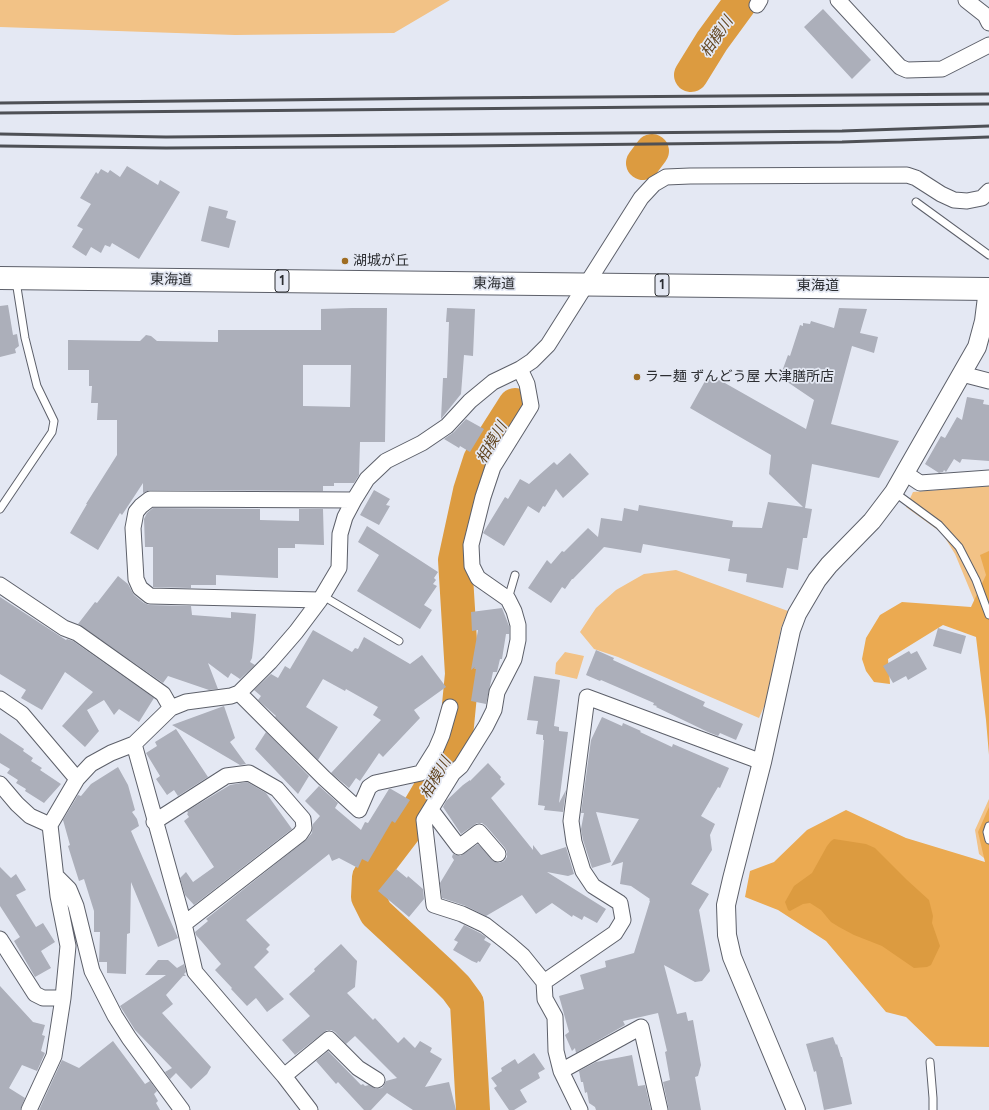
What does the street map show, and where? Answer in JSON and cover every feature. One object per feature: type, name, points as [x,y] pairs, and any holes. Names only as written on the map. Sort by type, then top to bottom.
[{"type":"highway","name":"東海道","points":[[8,278],[989,288]]},
{"type":"street","points":[[838,0],[900,67],[907,70],[942,69],[987,47]]},
{"type":"street","points":[[966,0],[985,15],[989,23]]},
{"type":"street","points":[[29,1110],[54,1056],[63,998],[68,946],[58,896],[50,825],[76,779],[91,764],[111,753],[134,744],[171,708],[186,702],[231,696],[239,693],[276,656],[321,598],[339,568],[340,534],[345,517],[367,479],[386,461],[422,443],[447,426],[470,401],[493,382],[520,369],[532,361],[548,345],[641,198],[654,184],[666,177],[906,175],[916,178],[941,194],[954,200],[967,201],[982,198],[989,191]]},
{"type":"street","points":[[796,1110],[732,957],[727,935],[726,905],[762,762],[791,630],[797,614],[817,580],[829,565],[872,521],[894,492],[977,347],[984,321],[989,288]]},
{"type":"street","points":[[520,369],[527,384],[531,406],[493,467],[483,497],[472,545],[472,566],[478,578],[508,599],[514,611],[518,624],[518,640],[514,659],[497,692],[494,710],[486,726],[461,766],[453,773],[424,820],[434,905],[462,914],[484,925],[523,956],[544,982],[545,999],[555,1017],[556,1051],[561,1071],[580,1110]]},
{"type":"street","points":[[962,374],[989,381]]},
{"type":"street","points":[[904,473],[920,483],[989,478]]},
{"type":"street","points":[[321,598],[150,596],[140,588],[136,579],[133,528],[136,512],[150,499],[354,500]]},
{"type":"street","points":[[0,586],[64,628],[77,633],[151,685],[163,694],[171,708]]},
{"type":"street","points":[[239,693],[358,810],[369,787],[375,783],[421,773],[436,749],[442,735],[450,707]]},
{"type":"street","points":[[544,982],[615,933],[623,920],[620,903],[593,886],[583,871],[574,842],[571,821],[587,697],[762,762]]},
{"type":"street","points":[[0,699],[22,714],[76,779]]},
{"type":"street","points":[[134,744],[154,822],[184,924],[195,972],[284,1076],[310,1110]]},
{"type":"street","points":[[154,822],[226,776],[249,773],[277,789],[303,819],[304,828],[300,834],[184,924]]},
{"type":"street","points":[[0,784],[17,804],[30,816],[50,825]]},
{"type":"street","points":[[431,810],[459,847],[479,832],[498,854]]},
{"type":"street","points":[[57,877],[69,888],[76,906],[92,971],[115,1016],[129,1038],[182,1110]]},
{"type":"street","points":[[0,939],[35,994],[44,998],[63,998]]},
{"type":"street","points":[[561,1071],[641,1027],[660,1110]]},
{"type":"street","points":[[284,1076],[329,1039],[358,1068],[377,1080]]},
{"type":"lane","points":[[916,202],[989,255]]},
{"type":"lane","points":[[0,509],[52,432],[54,421],[37,386],[8,278]]},
{"type":"lane","points":[[894,492],[939,525],[959,547],[976,580],[989,615]]},
{"type":"lane","points":[[508,599],[515,575]]},
{"type":"lane","points":[[321,598],[399,641]]},
{"type":"lane","points":[[989,826],[987,832],[989,840]]},
{"type":"lane","points":[[930,1062],[934,1098],[933,1110]]},
{"type":"shaded area","points":[[0,0],[450,0],[394,33],[235,35],[0,27]]},
{"type":"shaded area","points":[[989,486],[989,636],[955,554],[942,533],[906,507],[913,492]]},
{"type":"shaded area","points":[[989,551],[989,755],[976,637],[943,625],[888,659],[890,684],[874,682],[866,671],[862,659],[866,638],[880,615],[902,602],[971,607],[986,575],[980,555]]},
{"type":"shaded area","points":[[676,570],[788,611],[781,628],[766,702],[759,718],[618,657],[594,649],[580,632],[596,608],[616,590],[644,574]]},
{"type":"shaded area","points":[[565,652],[584,656],[577,679],[555,674],[556,663]]},
{"type":"shaded area","points":[[989,799],[989,862],[979,854],[975,830]]},
{"type":"shaded area","points":[[989,807],[989,1047],[936,1046],[906,1017],[886,1012],[826,941],[778,910],[745,897],[750,871],[774,862],[807,830],[846,810],[906,838],[985,862],[978,832]]},
{"type":"shaded area","points":[[834,839],[866,844],[875,848],[929,900],[933,916],[932,923],[940,946],[931,965],[927,967],[914,968],[882,946],[854,935],[831,922],[821,910],[810,903],[803,904],[790,911],[788,910],[785,902],[794,886],[812,873],[827,846]]},
{"type":"building","points":[[823,9],[871,60],[852,79],[804,27]]},
{"type":"building","points":[[127,166],[158,185],[160,180],[180,192],[139,259],[112,243],[110,247],[105,245],[101,253],[91,247],[86,256],[72,247],[83,229],[77,226],[91,204],[80,198],[96,172],[98,174],[101,169],[108,173],[110,170],[120,177]]},
{"type":"building","points":[[209,206],[228,211],[226,218],[236,221],[229,248],[201,241]]},
{"type":"building","points":[[8,305],[13,335],[17,334],[19,346],[15,349],[16,353],[0,357],[0,306]]},
{"type":"building","points":[[387,308],[385,442],[360,442],[359,475],[354,483],[334,483],[334,486],[323,486],[323,491],[150,490],[143,493],[143,483],[122,515],[120,513],[98,550],[70,533],[86,504],[117,455],[117,420],[97,420],[98,403],[91,403],[92,386],[89,386],[89,370],[68,370],[68,340],[140,341],[146,335],[151,336],[157,341],[218,342],[218,330],[321,330],[321,309]],"holes":[[[303,365],[351,365],[350,407],[303,406]]]},
{"type":"building","points":[[447,308],[475,309],[473,356],[464,355],[461,394],[441,419],[443,378],[447,378],[449,322],[446,322]]},
{"type":"building","points":[[839,308],[867,309],[860,333],[878,337],[874,353],[852,346],[831,424],[899,441],[879,478],[812,464],[805,508],[812,509],[807,538],[803,538],[798,570],[787,568],[783,588],[746,582],[747,574],[728,571],[730,559],[643,544],[641,553],[604,547],[572,579],[565,589],[562,587],[551,603],[528,588],[547,560],[551,564],[562,551],[564,552],[588,528],[598,537],[601,518],[622,521],[624,508],[638,511],[639,505],[733,521],[732,527],[762,528],[768,502],[803,507],[769,474],[771,455],[690,408],[709,374],[806,429],[814,400],[780,377],[788,355],[790,356],[800,325],[803,326],[803,323],[810,324],[811,321],[834,328]]},
{"type":"building","points":[[967,397],[984,400],[983,404],[989,405],[989,461],[962,459],[960,463],[954,459],[946,472],[944,470],[943,472],[939,473],[925,464],[941,436],[945,438],[957,417],[962,420]]},
{"type":"building","points":[[466,419],[484,429],[470,452],[460,446],[459,448],[444,439],[454,432]]},
{"type":"building","points":[[570,453],[589,474],[563,498],[556,489],[545,507],[543,506],[539,513],[528,506],[504,546],[483,533],[505,497],[508,499],[520,479],[529,484],[554,462],[557,465]]},
{"type":"building","points":[[374,490],[390,499],[386,505],[390,506],[379,525],[360,515]]},
{"type":"building","points":[[153,508],[260,509],[260,520],[299,521],[299,509],[323,509],[324,545],[295,544],[295,548],[278,548],[278,578],[216,575],[216,585],[191,585],[191,588],[153,587],[153,547],[145,547],[144,519],[147,513]]},
{"type":"building","points":[[367,526],[438,572],[434,578],[436,580],[433,584],[437,586],[424,605],[432,610],[420,629],[357,591],[379,555],[358,542]]},
{"type":"building","points":[[118,576],[128,584],[134,595],[149,605],[191,606],[192,615],[231,618],[231,612],[256,614],[252,658],[250,662],[255,665],[240,679],[231,673],[228,678],[208,663],[218,689],[209,690],[168,676],[163,683],[78,624]]},
{"type":"building","points":[[0,597],[66,640],[73,641],[154,698],[139,722],[119,709],[114,715],[104,700],[87,710],[99,731],[85,747],[62,726],[93,692],[65,672],[42,710],[21,698],[26,690],[0,674]]},
{"type":"building","points":[[502,608],[509,626],[509,634],[506,634],[502,659],[500,659],[497,672],[493,672],[486,704],[471,701],[476,669],[474,669],[475,667],[471,670],[478,630],[472,631],[471,612]]},
{"type":"building","points":[[938,628],[966,636],[961,654],[933,646]]},
{"type":"building","points":[[313,630],[352,652],[355,648],[358,649],[364,637],[410,664],[422,655],[446,687],[414,710],[420,718],[383,757],[379,753],[360,781],[356,778],[349,788],[331,773],[381,720],[373,715],[378,707],[346,689],[345,691],[323,679],[306,707],[338,727],[318,760],[275,717],[276,716],[258,700],[261,696],[254,690],[271,674],[278,678],[285,666],[290,669]]},
{"type":"building","points":[[596,650],[614,658],[613,660],[705,702],[703,706],[743,724],[736,740],[720,733],[718,736],[708,732],[656,707],[657,706],[653,705],[654,703],[586,675]]},
{"type":"building","points":[[909,651],[911,654],[917,651],[927,669],[908,680],[906,676],[893,683],[883,666]]},
{"type":"building","points":[[534,676],[560,680],[554,726],[559,727],[559,731],[568,732],[559,803],[566,790],[563,812],[544,810],[545,806],[538,805],[544,740],[543,735],[536,734],[538,721],[527,720]]},
{"type":"building","points":[[224,706],[235,738],[230,742],[246,764],[240,765],[172,725]]},
{"type":"building","points":[[602,717],[622,726],[623,723],[672,747],[673,744],[729,768],[720,788],[718,787],[701,816],[715,824],[710,835],[712,850],[691,884],[709,894],[699,910],[710,971],[702,981],[695,982],[664,965],[677,1014],[686,1012],[688,1021],[693,1020],[701,1065],[698,1076],[695,1077],[701,1110],[669,1110],[663,1082],[670,1080],[665,1052],[667,1051],[658,1013],[623,1021],[625,1025],[576,1053],[575,1048],[572,1051],[565,1035],[569,1032],[559,996],[584,989],[580,975],[606,967],[605,961],[634,953],[650,901],[650,899],[631,886],[620,884],[623,862],[611,866],[639,819],[596,812],[611,862],[592,868],[583,840],[581,829],[584,813],[581,813],[591,740]]},
{"type":"building","points":[[176,729],[208,777],[178,796],[174,790],[167,795],[156,779],[160,776],[146,753],[157,746],[155,742]]},
{"type":"building","points":[[266,732],[309,776],[298,794],[255,749]]},
{"type":"building","points":[[0,733],[24,749],[23,751],[33,758],[31,761],[42,768],[40,770],[61,784],[44,803],[25,791],[26,789],[16,783],[18,780],[7,773],[10,769],[0,763]]},
{"type":"building","points":[[488,763],[501,777],[500,779],[505,784],[491,798],[533,850],[533,845],[541,855],[566,847],[574,874],[568,876],[547,872],[606,909],[597,923],[584,916],[582,920],[573,915],[572,917],[552,903],[536,914],[522,895],[486,916],[466,906],[442,898],[440,883],[454,860],[452,857],[453,854],[460,856],[478,844],[495,862],[499,863],[504,861],[507,857],[505,848],[486,826],[482,823],[477,823],[461,834],[443,807],[446,801],[463,785],[470,781]]},
{"type":"building","points":[[118,767],[128,785],[135,810],[132,812],[137,819],[139,826],[131,831],[178,938],[158,947],[131,882],[130,933],[127,934],[126,974],[107,973],[107,962],[99,962],[100,932],[94,932],[94,911],[84,879],[79,881],[68,846],[70,845],[63,820],[78,795],[81,796],[91,784]]},
{"type":"building","points":[[247,782],[266,793],[292,829],[194,905],[185,895],[180,878],[186,872],[193,882],[214,867],[184,821],[189,817],[187,811],[230,785]]},
{"type":"building","points":[[319,786],[338,803],[335,808],[361,830],[365,822],[368,823],[389,789],[410,800],[395,823],[392,821],[368,862],[362,859],[358,868],[339,858],[332,861],[329,854],[246,920],[270,945],[266,949],[269,952],[254,967],[284,999],[267,1012],[256,998],[247,1006],[231,989],[232,988],[215,970],[221,964],[195,932],[208,921],[206,919],[307,839],[312,833],[313,824],[320,816],[305,801]]},
{"type":"building","points":[[0,867],[11,878],[16,874],[26,890],[16,895],[36,927],[43,923],[55,942],[41,951],[51,968],[35,977],[14,941],[20,937],[0,906]]},
{"type":"building","points":[[396,869],[407,878],[408,876],[423,889],[424,899],[409,917],[378,891]]},
{"type":"building","points":[[464,925],[486,937],[484,940],[491,944],[480,962],[478,961],[477,963],[472,961],[453,950],[458,942],[454,940]]},
{"type":"building","points":[[341,944],[357,961],[355,987],[347,993],[373,1020],[375,1018],[398,1043],[404,1037],[415,1048],[420,1041],[432,1048],[430,1052],[442,1059],[425,1087],[449,1082],[456,1110],[413,1110],[387,1093],[371,1110],[364,1110],[338,1082],[336,1084],[316,1061],[328,1051],[361,1085],[369,1085],[376,1089],[382,1088],[386,1081],[397,1078],[355,1036],[346,1044],[335,1032],[327,1030],[295,1055],[282,1040],[310,1016],[289,994],[315,971],[314,969]]},
{"type":"building","points":[[158,960],[168,960],[177,968],[184,964],[186,972],[184,974],[186,976],[183,976],[166,995],[173,1004],[162,1013],[211,1067],[207,1074],[191,1089],[176,1073],[170,1079],[165,1072],[172,1068],[135,1030],[120,1006],[166,975],[145,975]]},
{"type":"building","points":[[0,986],[33,1022],[45,1025],[42,1035],[45,1036],[41,1051],[45,1053],[37,1071],[22,1065],[9,1088],[25,1098],[20,1110],[0,1110]]},
{"type":"building","points":[[833,1037],[842,1057],[852,1104],[824,1110],[816,1071],[814,1072],[806,1044]]},
{"type":"building","points":[[113,1041],[145,1084],[150,1081],[157,1091],[154,1094],[158,1101],[156,1103],[160,1110],[39,1110],[62,1060],[79,1068]]},
{"type":"building","points":[[534,1053],[545,1069],[538,1073],[540,1078],[520,1090],[527,1102],[514,1110],[509,1110],[494,1088],[497,1086],[491,1078],[502,1071],[501,1068],[515,1059],[518,1064]]},
{"type":"building","points":[[632,1055],[638,1086],[645,1085],[651,1110],[596,1110],[595,1107],[589,1103],[587,1092],[585,1093],[583,1082],[581,1082],[579,1071],[596,1062]]},
{"type":"waterway","name":"相模川","points":[[691,75],[712,41],[742,0]]},
{"type":"waterway","name":"相模川","points":[[643,163],[652,151]]},
{"type":"waterway","name":"相模川","points":[[473,1110],[467,1003],[456,988],[444,976],[376,913],[368,897],[369,877],[411,822],[455,746],[462,674],[455,560],[470,491],[480,460],[515,405]]},
{"type":"railway","points":[[0,103],[989,94]]},
{"type":"railway","points":[[0,113],[989,104]]},
{"type":"railway","points":[[0,134],[166,137],[842,131],[989,126]]},
{"type":"railway","points":[[0,146],[166,148],[465,146],[842,142],[989,137]]},
{"type":"place","name":"湖城が丘","points":[[345,261]]},
{"type":"place","name":"ラー麺 ずんどう屋 大津膳所店","points":[[637,377]]}]
